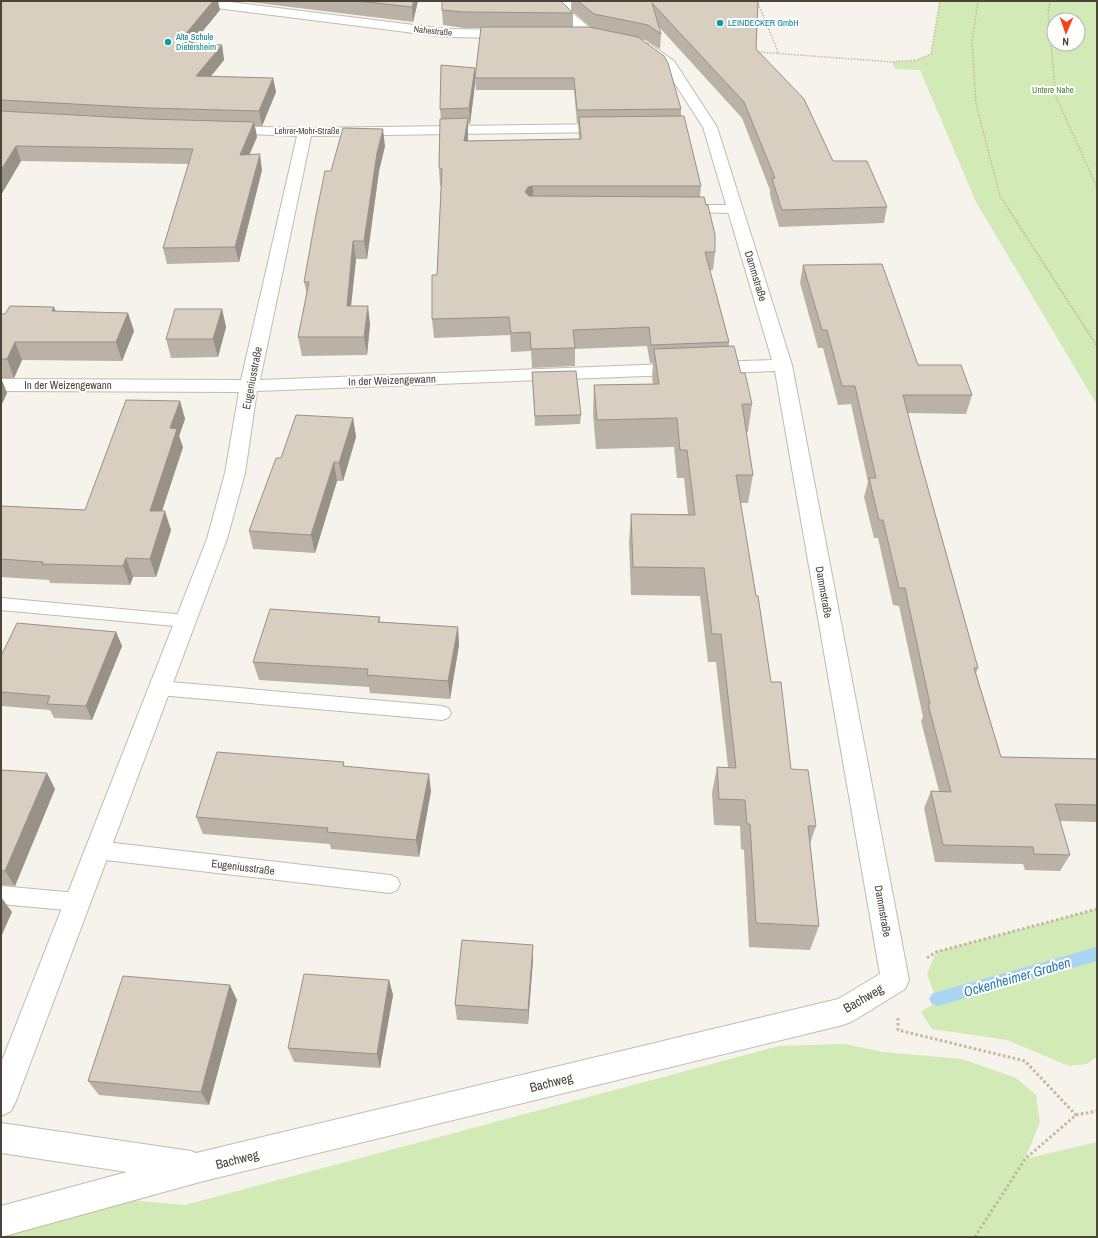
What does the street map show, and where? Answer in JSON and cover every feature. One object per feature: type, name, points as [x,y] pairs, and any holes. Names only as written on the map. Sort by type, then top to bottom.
[{"type":"street","name":"Nahestraße","points":[[192,1],[229,3],[446,33],[526,34]]},
{"type":"street","points":[[565,1],[565,13],[589,34]]},
{"type":"street","points":[[573,34],[589,34],[604,37]]},
{"type":"street","name":"Dammstraße","points":[[634,43],[642,45],[669,64],[702,127],[735,209],[783,365],[895,980]]},
{"type":"street","name":"Lehrer-Mohr-Straße","points":[[213,130],[305,132],[623,128]]},
{"type":"street","name":"Eugeniusstraße","points":[[1,1101],[76,902],[217,539],[233,481],[249,386],[305,132]]},
{"type":"street","name":"In der Weizengewann","points":[[1,385],[249,386],[783,365]]},
{"type":"street","name":"Bachweg","points":[[1,1222],[200,1167],[843,1011],[895,980]]},
{"type":"street","name":"Bachweg","points":[[1,1138],[200,1167]]},
{"type":"lane","points":[[673,209],[735,209]]},
{"type":"lane","points":[[1,604],[186,621]]},
{"type":"lane","points":[[159,688],[442,713]]},
{"type":"lane","name":"Eugeniusstraße","points":[[97,850],[390,884]]},
{"type":"lane","points":[[1,895],[76,902]]},
{"type":"path","points":[[757,1],[779,54]]},
{"type":"path","points":[[756,52],[892,62],[924,59],[931,54],[940,1]]},
{"type":"path","points":[[978,1],[972,42],[976,104],[1000,196],[1097,346]]},
{"type":"path","points":[[1050,1],[1048,14],[1056,97],[1097,187]]},
{"type":"path","points":[[1076,1115],[1025,1061],[898,1030],[895,980],[936,952],[1097,909]]},
{"type":"path","points":[[975,1237],[1025,1159],[1076,1115],[1097,1111]]},
{"type":"green space","name":"Untere Nahe","points":[[940,1],[1097,1],[1097,405],[976,202],[920,70],[895,69],[892,62],[917,60],[931,54]]},
{"type":"green space","points":[[1097,909],[1097,1057],[1087,1064],[1069,1066],[1007,1040],[932,1029],[921,1012],[937,1002],[927,974],[936,952]]},
{"type":"green space","points":[[845,1044],[883,1052],[962,1059],[1016,1078],[1036,1095],[1040,1122],[1025,1159],[1097,1142],[1097,1237],[1,1237],[1,1222],[93,1197],[185,1205],[779,1046]]},
{"type":"building","points":[[1,1],[213,1],[179,42],[222,45],[196,76],[273,78],[259,111],[147,108],[1,100]]},
{"type":"building","points":[[358,1],[414,1],[412,7]]},
{"type":"building","points":[[442,1],[561,1],[573,13],[463,12],[442,10]]},
{"type":"building","points":[[578,1],[758,1],[756,49],[804,99],[833,161],[867,161],[887,207],[782,210],[772,179],[775,178],[744,102],[652,3],[661,34],[648,25],[594,14]]},
{"type":"building","points":[[481,27],[589,27],[638,37],[664,56],[668,63],[681,109],[577,110],[574,78],[475,78]]},
{"type":"building","points":[[441,65],[475,68],[469,108],[440,109]]},
{"type":"building","points":[[1,111],[147,119],[254,122],[240,155],[260,154],[235,247],[163,248],[193,149],[16,146],[1,170]]},
{"type":"building","points":[[684,116],[701,186],[533,186],[528,187],[525,192],[529,196],[704,197],[706,205],[708,205],[715,235],[715,252],[705,252],[729,342],[651,345],[649,327],[573,330],[575,348],[531,349],[530,332],[511,333],[509,317],[432,319],[432,275],[437,275],[442,169],[439,168],[440,119],[468,118],[464,141],[581,139],[579,117]]},
{"type":"building","points":[[343,128],[383,129],[377,153],[364,241],[353,241],[347,306],[368,306],[364,337],[298,337],[309,282],[304,282],[325,171],[331,171]]},
{"type":"building","points":[[882,264],[918,365],[961,365],[972,395],[903,395],[978,668],[974,668],[1001,757],[1097,759],[1097,805],[1055,804],[1070,855],[1034,854],[1033,847],[943,845],[931,791],[951,792],[928,704],[930,704],[905,588],[899,588],[883,520],[879,520],[869,478],[876,478],[855,386],[842,386],[827,330],[822,330],[803,265]]},
{"type":"building","points":[[10,306],[54,307],[52,311],[128,313],[116,342],[15,342],[7,359],[1,359],[1,314],[5,314]]},
{"type":"building","points":[[175,309],[222,309],[213,339],[166,339]]},
{"type":"building","points":[[734,346],[741,373],[745,373],[752,404],[742,404],[753,475],[736,475],[756,596],[758,596],[771,682],[781,682],[791,769],[808,770],[816,826],[808,826],[819,926],[756,923],[750,824],[747,824],[745,800],[719,799],[717,767],[736,768],[721,634],[712,634],[704,568],[633,567],[631,514],[695,515],[687,450],[680,450],[677,418],[597,420],[594,385],[659,384],[654,349]]},
{"type":"building","points":[[576,371],[581,415],[535,416],[532,372]]},
{"type":"building","points":[[126,400],[180,401],[170,428],[177,429],[150,511],[165,511],[150,559],[126,558],[123,566],[42,564],[43,562],[1,559],[1,506],[85,510]]},
{"type":"building","points":[[296,415],[353,418],[339,463],[334,462],[311,535],[249,531],[276,458],[281,458]]},
{"type":"building","points":[[270,609],[380,617],[378,622],[458,627],[448,681],[367,675],[368,669],[253,662]]},
{"type":"building","points":[[17,623],[116,632],[86,706],[47,704],[50,696],[1,692],[1,656]]},
{"type":"building","points":[[217,752],[344,762],[343,766],[429,774],[416,840],[327,832],[328,828],[196,817]]},
{"type":"building","points":[[1,770],[47,773],[5,871],[1,870]]},
{"type":"building","points":[[462,940],[533,945],[528,1010],[455,1005]]},
{"type":"building","points":[[304,974],[389,980],[377,1054],[288,1048]]},
{"type":"building","points":[[123,976],[230,985],[201,1092],[88,1081]]},
{"type":"waterway","name":"Ockenheimer Graben","points":[[937,999],[1097,954]]},
{"type":"place","name":"LEINDECKER GmbH","points":[[720,23]]},
{"type":"place","name":"Alte Schule Dietersheim","points":[[168,42]]}]
